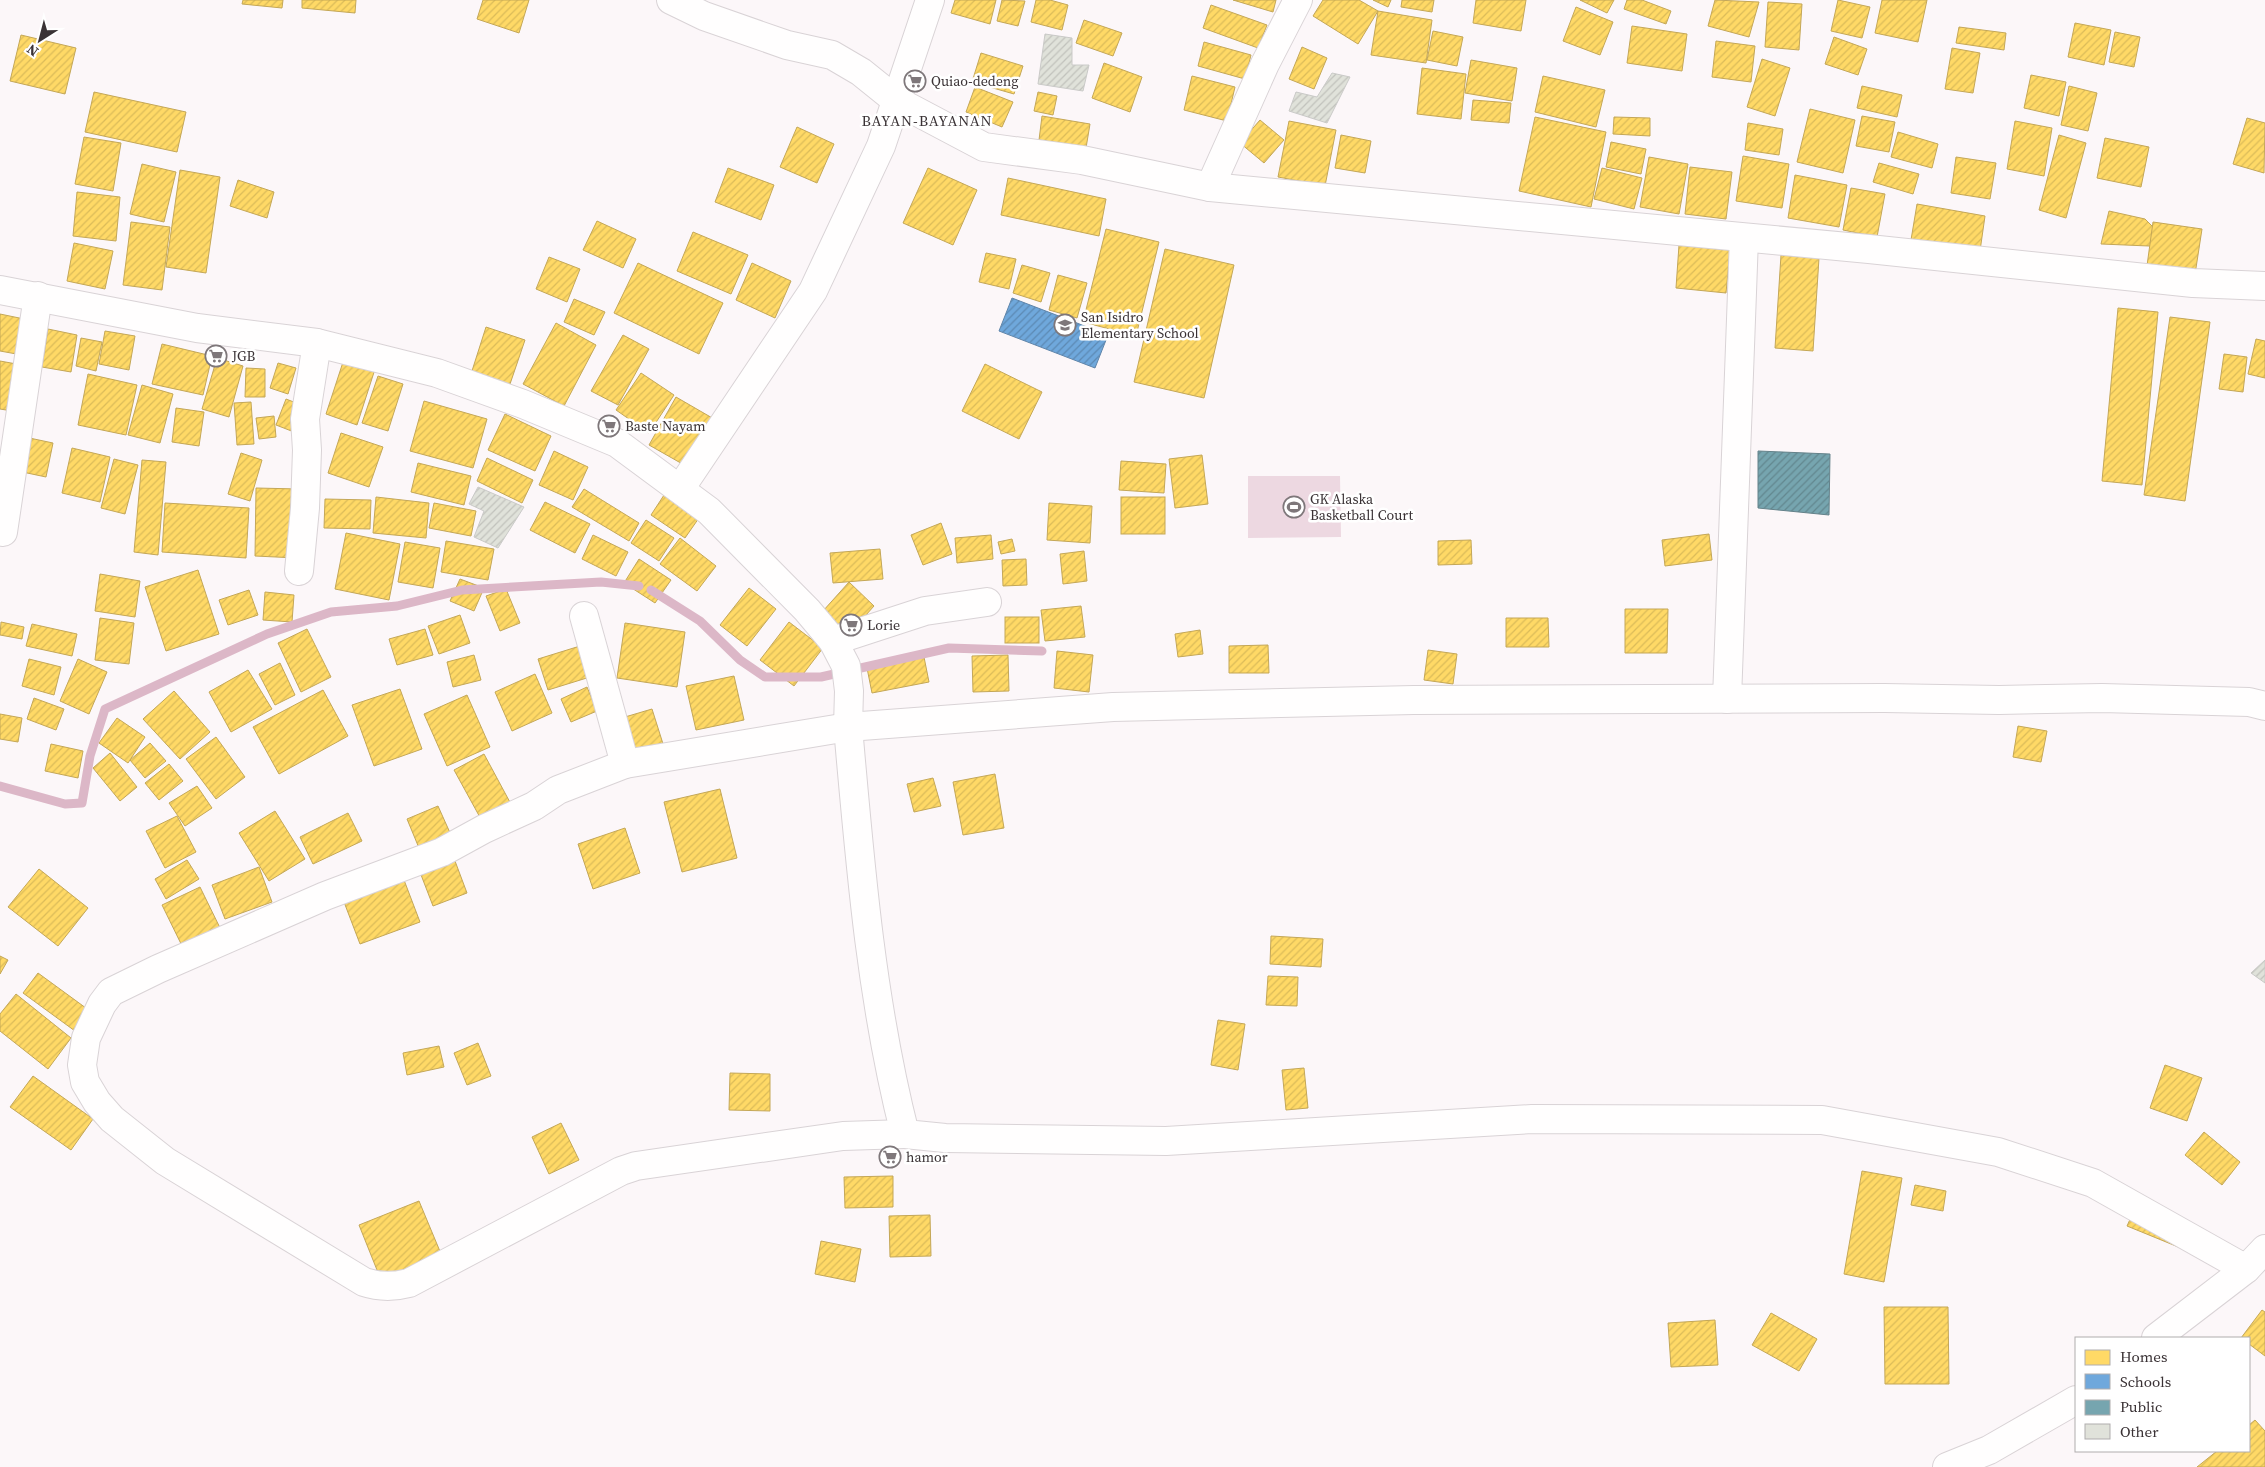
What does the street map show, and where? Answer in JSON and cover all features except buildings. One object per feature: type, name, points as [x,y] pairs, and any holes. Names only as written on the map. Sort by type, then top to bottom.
[{"type":"street","points":[[671,0],[704,16],[787,45],[832,55],[862,72],[897,101],[984,147],[1082,160],[1210,187],[2192,283],[2265,286]]},
{"type":"street","points":[[680,489],[813,291],[881,146],[930,0]]},
{"type":"street","points":[[1210,187],[1265,64],[1298,0]]},
{"type":"street","points":[[1727,699],[1744,238]]},
{"type":"street","points":[[0,290],[197,328],[317,343],[436,373],[523,404],[618,443],[709,511],[807,610],[833,641],[847,673],[848,727],[869,949],[891,1079],[905,1134]]},
{"type":"street","points":[[3,532],[9,418],[38,296]]},
{"type":"street","points":[[299,571],[305,498],[305,419],[317,343]]},
{"type":"street","points":[[833,641],[925,611],[987,602]]},
{"type":"street","points":[[584,616],[625,764]]},
{"type":"street","points":[[2246,1269],[2093,1183],[1998,1152],[1822,1120],[1662,1121],[1532,1119],[1166,1141],[945,1138],[905,1134],[843,1136],[636,1166],[621,1171],[410,1283],[384,1286],[364,1282],[165,1160],[112,1119],[97,1102],[85,1082],[82,1065],[86,1038],[102,1004],[111,992],[158,969],[325,896],[442,852],[484,829],[534,806],[558,790],[625,764],[848,727],[1112,707],[1404,701],[1884,698],[1999,700],[2102,698],[2249,702],[2265,706]]},
{"type":"street","points":[[2157,1337],[2246,1269],[2265,1249]]},
{"type":"street","points":[[1947,1467],[1989,1450],[2075,1401]]},
{"type":"shaded area","name":"GK Alaska Basketball Court","points":[[1248,476],[1340,476],[1341,537],[1248,538]]},
{"type":"waterway","points":[[0,786],[65,804],[82,803],[90,756],[105,709],[267,634],[331,612],[397,606],[462,590],[601,582],[639,586]]},
{"type":"waterway","points":[[651,590],[700,621],[740,660],[765,677],[821,677],[949,648],[1042,651]]},
{"type":"place","name":"Quiao-dedeng","points":[[915,81]]},
{"type":"place","name":"San Isidro Elementary School","points":[[1065,325]]},
{"type":"place","name":"JGB","points":[[216,356]]},
{"type":"place","name":"Baste Nayam","points":[[609,426]]},
{"type":"place","name":"GK Alaska Basketball Court","points":[[1294,507]]},
{"type":"place","name":"Lorie","points":[[851,625]]},
{"type":"place","name":"hamor","points":[[890,1157]]},
{"type":"district","name":"BAYAN-BAYANAN","points":[[927,121]]}]
